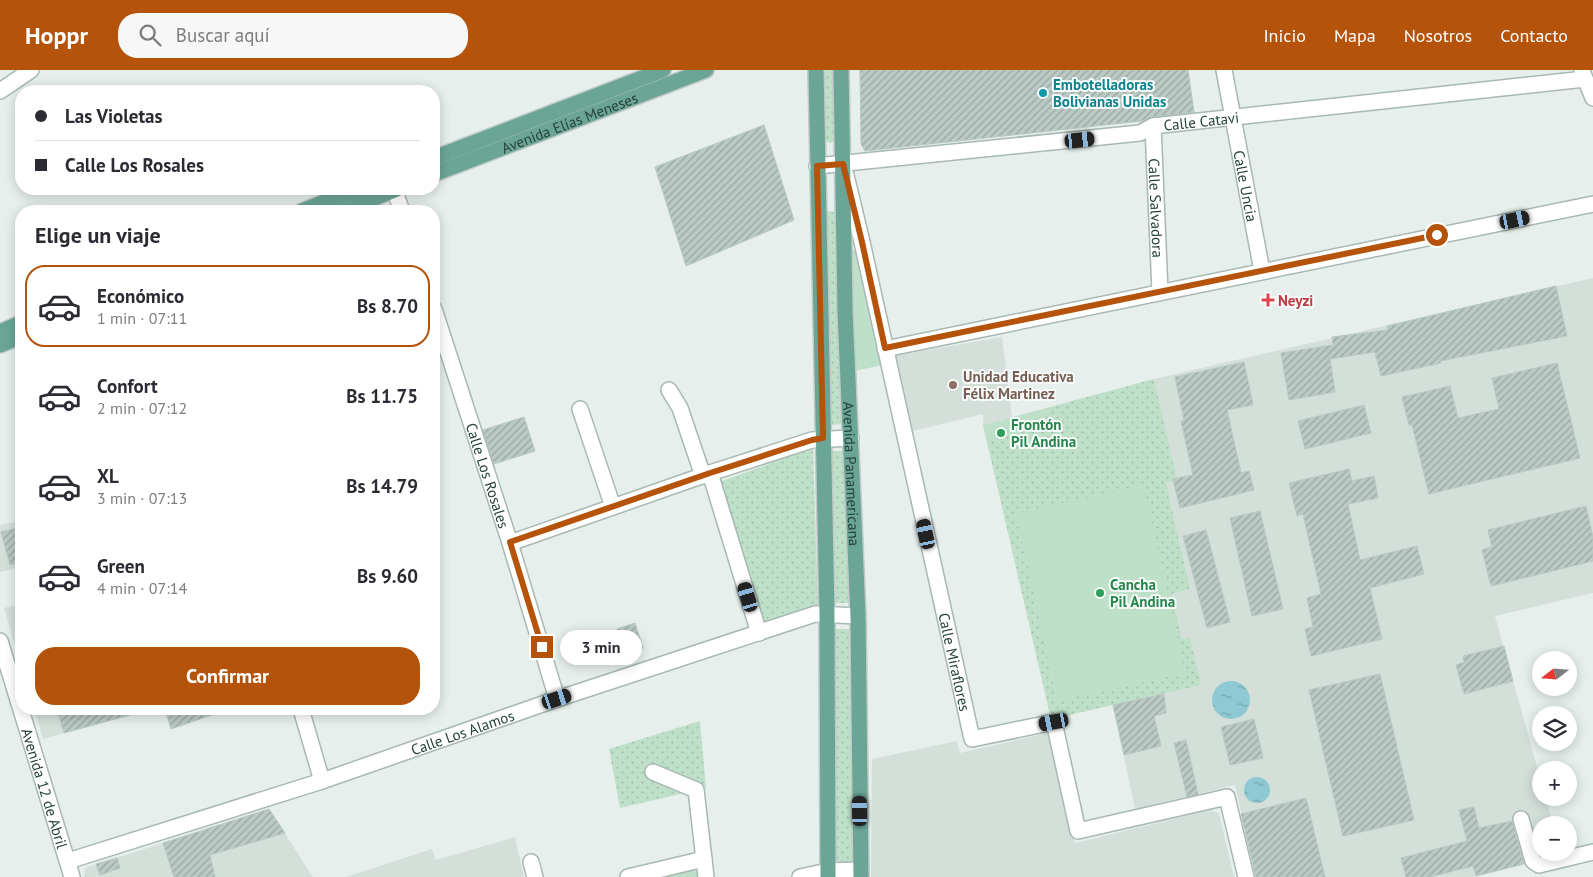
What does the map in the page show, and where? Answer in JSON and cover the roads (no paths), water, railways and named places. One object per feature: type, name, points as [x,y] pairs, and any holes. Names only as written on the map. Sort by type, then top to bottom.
[{"type":"main road","name":"Avenida Elías Meneses","points":[[440,156],[663,70]]},
{"type":"main road","name":"Avenida Elías Meneses","points":[[440,172],[706,70]]},
{"type":"main road","name":"Avenida Panamericana","points":[[816,70],[827,615],[828,874]]},
{"type":"main road","name":"Avenida Panamericana","points":[[841,70],[845,310],[858,616],[861,873]]},
{"type":"main road","points":[[331,205],[347,195]]},
{"type":"main road","points":[[356,205],[381,195]]},
{"type":"main road","points":[[0,332],[15,326]]},
{"type":"main road","points":[[0,345],[15,339]]},
{"type":"street","points":[[0,91],[31,70]]},
{"type":"street","name":"Calle Uncia","points":[[1224,70],[1262,271]]},
{"type":"street","points":[[1583,75],[1593,98]]},
{"type":"street","name":"Calle Catavi","points":[[817,166],[1140,133],[1153,126],[1234,118],[1583,75]]},
{"type":"street","name":"Calle Salvadora","points":[[1153,126],[1160,292]]},
{"type":"street","name":"Calle Miraflores","points":[[843,164],[972,739],[1054,722],[1078,831],[1227,797],[1246,877]]},
{"type":"street","points":[[885,348],[1593,204]]},
{"type":"street","name":"Calle Los Rosales","points":[[440,327],[510,542],[557,699]]},
{"type":"street","points":[[669,390],[680,408],[706,475],[759,633]]},
{"type":"street","points":[[580,409],[613,507]]},
{"type":"street","points":[[510,542],[812,440],[851,438]]},
{"type":"street","name":"Calle Los Alamos","points":[[68,861],[322,780],[557,699],[815,614],[858,616]]},
{"type":"street","name":"Avenida 12 de Abril","points":[[0,641],[15,690]]},
{"type":"street","name":"Avenida 12 de Abril","points":[[23,715],[72,877]]},
{"type":"street","points":[[302,715],[322,780]]},
{"type":"street","points":[[653,772],[696,790],[706,877]]},
{"type":"street","points":[[1521,819],[1533,862],[1539,865],[1593,852]]},
{"type":"street","points":[[628,877],[704,860]]},
{"type":"street","points":[[531,862],[535,877]]},
{"type":"street","points":[[800,877],[861,873]]},
{"type":"water","points":[[1231,681],[1244,687],[1250,700],[1244,713],[1231,719],[1218,713],[1212,700],[1218,687]]},
{"type":"water","points":[[1257,777],[1266,781],[1270,790],[1266,799],[1257,803],[1248,799],[1244,790],[1248,781]]},
{"type":"place","name":"Embotelladoras Bolivianas Unidas","points":[[1043,93]]},
{"type":"place","name":"Neyzi","points":[[1268,300]]},
{"type":"place","name":"Unidad Educativa Félix Martinez","points":[[953,385]]},
{"type":"place","name":"Frontón Pil Andina","points":[[1001,433]]},
{"type":"place","name":"Cancha Pil Andina","points":[[1100,593]]}]
